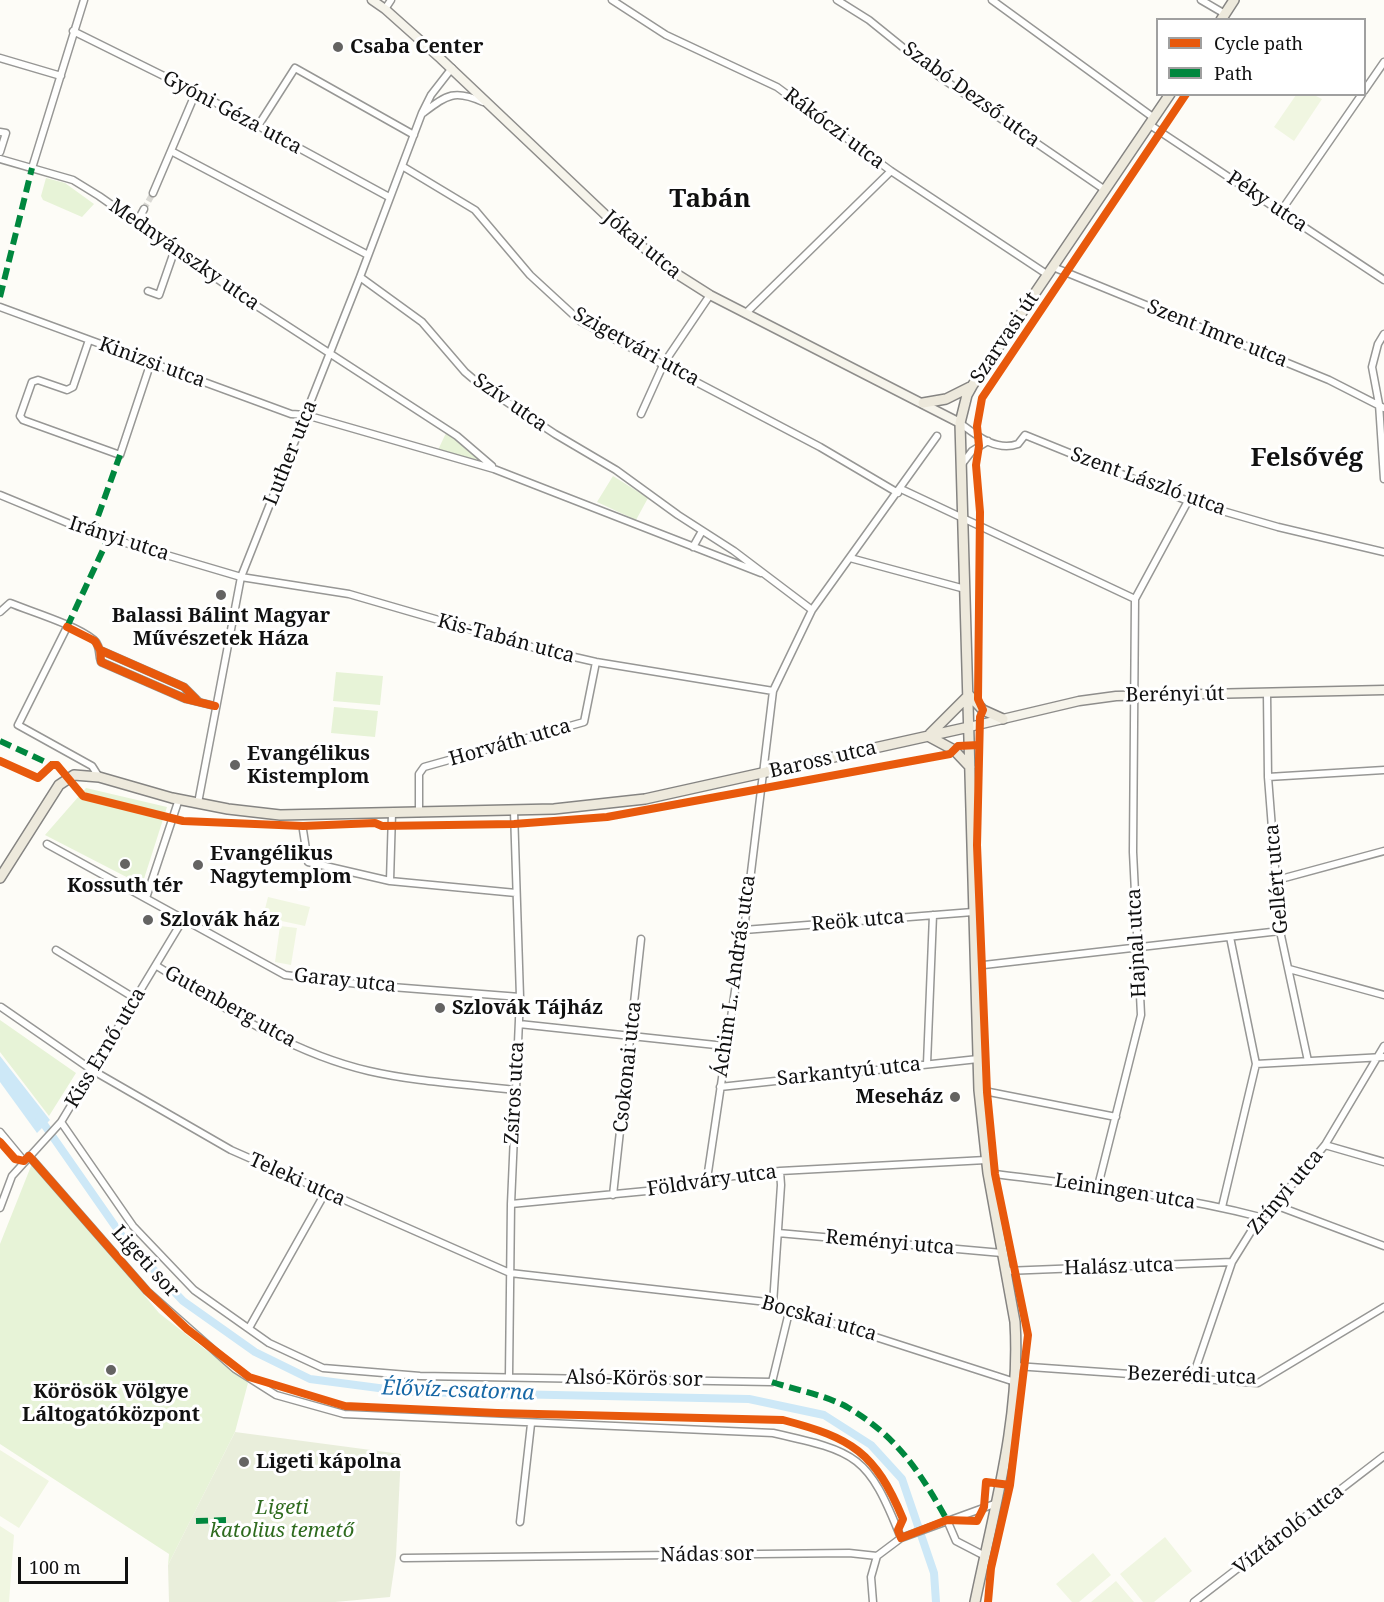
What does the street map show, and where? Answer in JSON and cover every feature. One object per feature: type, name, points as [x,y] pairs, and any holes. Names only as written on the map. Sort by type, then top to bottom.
[{"type":"main road","name":"Jókai utca","points":[[372,0],[452,68],[651,256],[710,295],[960,423]]},
{"type":"main road","points":[[1223,17],[1234,0]]},
{"type":"main road","name":"Szarvasi út","points":[[975,1602],[997,1503],[1016,1366],[1015,1322],[986,1160],[978,1059],[960,423],[967,395],[972,386],[1169,96]]},
{"type":"main road","points":[[923,403],[946,399],[972,386]]},
{"type":"main road","name":"Berényi út","points":[[969,727],[1079,701],[1134,695],[1384,690]]},
{"type":"main road","points":[[970,767],[954,750],[928,736],[969,695],[983,710],[1003,719]]},
{"type":"main road","name":"Baross utca","points":[[198,803],[255,813],[319,815],[514,811],[622,803],[969,727]]},
{"type":"main road","points":[[0,878],[59,785],[70,776],[99,777],[198,803]]},
{"type":"street","points":[[32,168],[83,0]]},
{"type":"street","points":[[385,9],[392,0]]},
{"type":"street","name":"Rákóczi utca","points":[[612,0],[666,35],[777,87],[891,171],[1051,271]]},
{"type":"street","name":"Szabó Dezső utca","points":[[837,0],[869,20],[937,75],[1105,190]]},
{"type":"street","name":"Péky utca","points":[[992,0],[1152,121],[1384,280]]},
{"type":"street","points":[[1201,0],[1223,17]]},
{"type":"street","name":"Gyóni Géza utca","points":[[73,31],[196,92],[389,197]]},
{"type":"street","points":[[0,58],[61,76]]},
{"type":"street","points":[[1366,90],[1384,63]]},
{"type":"street","points":[[258,126],[295,68],[414,135]]},
{"type":"street","name":"Luther utca","points":[[198,803],[241,577],[330,354],[422,113],[430,96],[452,68]]},
{"type":"street","points":[[153,193],[196,92]]},
{"type":"street","points":[[422,113],[445,97],[457,94],[491,106]]},
{"type":"street","points":[[1281,211],[1361,96]]},
{"type":"street","points":[[0,132],[6,134],[0,152]]},
{"type":"street","points":[[171,151],[368,255]]},
{"type":"street","name":"Mednyánszky utca","points":[[0,159],[73,180],[330,354],[457,436],[495,469]]},
{"type":"street","name":"Szigetvári utca","points":[[402,166],[475,210],[530,275],[580,321],[664,363],[899,491],[1135,599]]},
{"type":"street","points":[[746,313],[891,171]]},
{"type":"street","points":[[137,222],[144,209]]},
{"type":"street","points":[[148,291],[159,295],[175,249]]},
{"type":"street","name":"Szent Imre utca","points":[[1051,271],[1329,380],[1381,406]]},
{"type":"street","name":"Szív utca","points":[[360,277],[422,322],[465,372],[478,383],[555,434],[616,470],[734,551],[761,573]]},
{"type":"street","points":[[641,414],[664,363],[710,295]]},
{"type":"street","name":"Kinizsi utca","points":[[0,307],[291,414],[306,415],[495,469]]},
{"type":"street","points":[[1384,334],[1378,344],[1372,367],[1381,406],[1384,479]]},
{"type":"street","points":[[89,340],[73,387],[67,390],[38,380],[32,382],[20,417],[23,420],[120,455],[151,362]]},
{"type":"street","name":"Szent László utca","points":[[960,423],[988,441],[1011,447],[1018,444],[1025,435],[1188,501],[1278,527],[1384,552]]},
{"type":"street","points":[[762,774],[773,691],[812,610],[937,436]]},
{"type":"street","points":[[962,464],[972,451],[988,441]]},
{"type":"street","points":[[495,469],[761,573],[812,610]]},
{"type":"street","name":"Irányi utca","points":[[0,495],[92,532],[241,577]]},
{"type":"street","points":[[1135,599],[1188,501]]},
{"type":"street","points":[[693,547],[702,531]]},
{"type":"street","points":[[850,558],[966,589]]},
{"type":"street","name":"Kis-Tabán utca","points":[[241,577],[349,594],[513,642],[596,662],[773,691]]},
{"type":"street","name":"Hajnal utca","points":[[1098,1186],[1141,1015],[1132,852],[1135,599]]},
{"type":"street","points":[[0,612],[10,603],[67,627],[95,641],[100,650],[184,687],[198,701]]},
{"type":"street","points":[[67,627],[18,725],[92,766],[99,777]]},
{"type":"street","points":[[100,650],[98,655],[101,662],[107,665],[186,699],[215,706]]},
{"type":"street","name":"Horváth utca","points":[[419,813],[419,774],[424,767],[584,722],[596,662]]},
{"type":"street","name":"Gellért utca","points":[[1267,694],[1268,777],[1280,931],[1308,1061]]},
{"type":"street","points":[[1268,777],[1384,770]]},
{"type":"street","name":"Áchim L. András utca","points":[[707,1179],[744,930],[762,774]]},
{"type":"street","points":[[146,898],[179,799]]},
{"type":"street","name":"Zsíros utca","points":[[509,1376],[511,1204],[520,997],[514,811]]},
{"type":"street","points":[[390,881],[392,813]]},
{"type":"street","points":[[303,830],[308,862],[390,881],[516,894]]},
{"type":"street","points":[[47,844],[184,918]]},
{"type":"street","points":[[1277,880],[1384,851]]},
{"type":"street","name":"Reök utca","points":[[744,930],[973,912]]},
{"type":"street","points":[[927,1064],[933,915]]},
{"type":"street","name":"Garay utca","points":[[184,918],[285,975],[366,985],[520,997]]},
{"type":"street","name":"Kiss Ernő utca","points":[[0,1208],[12,1176],[61,1122],[184,918]]},
{"type":"street","points":[[975,966],[1280,931]]},
{"type":"street","points":[[1222,1207],[1256,1064],[1230,937]]},
{"type":"street","name":"Csokonai utca","points":[[613,1195],[642,939]]},
{"type":"street","points":[[56,950],[136,999]]},
{"type":"street","name":"Gutenberg utca","points":[[157,966],[279,1039],[335,1061],[369,1071],[416,1079],[515,1090]]},
{"type":"street","points":[[1289,969],[1384,995]]},
{"type":"street","name":"Teleki utca","points":[[1,1007],[92,1070],[231,1150],[510,1274]]},
{"type":"street","points":[[519,1023],[725,1046]]},
{"type":"street","name":"Zrínyi utca","points":[[1192,1379],[1232,1262],[1260,1217],[1275,1205],[1325,1145],[1381,1056],[1384,1046]]},
{"type":"street","points":[[1256,1064],[1381,1056]]},
{"type":"street","name":"Sarkantyú utca","points":[[720,1087],[978,1059]]},
{"type":"street","points":[[980,1090],[1116,1117]]},
{"type":"street","name":"Alsó-Körös sor","points":[[61,1122],[134,1226],[194,1290],[269,1343],[323,1368],[420,1376],[772,1382],[790,1308]]},
{"type":"street","name":"Ligeti sor","points":[[0,1132],[27,1158],[147,1292],[186,1329],[276,1395],[344,1414],[773,1433],[828,1445],[852,1456],[872,1475],[901,1538]]},
{"type":"street","points":[[1325,1145],[1384,1162]]},
{"type":"street","name":"Földváry utca","points":[[511,1204],[688,1186],[707,1179],[780,1171],[986,1160]]},
{"type":"street","points":[[773,1304],[780,1171]]},
{"type":"street","name":"Leiningen utca","points":[[988,1173],[1098,1186],[1222,1207],[1260,1217]]},
{"type":"street","points":[[249,1328],[325,1192]]},
{"type":"street","points":[[1275,1205],[1384,1246]]},
{"type":"street","name":"Reményi utca","points":[[778,1233],[1002,1253]]},
{"type":"street","name":"Halász utca","points":[[1005,1271],[1232,1262]]},
{"type":"street","name":"Bocskai utca","points":[[510,1274],[773,1304],[1015,1382]]},
{"type":"street","name":"Bezerédi utca","points":[[1016,1366],[1262,1382],[1384,1307]]},
{"type":"street","points":[[520,1522],[531,1424]]},
{"type":"street","name":"Víztároló utca","points":[[1194,1602],[1384,1456]]},
{"type":"street","points":[[873,1602],[871,1576],[877,1556],[901,1538],[997,1503]]},
{"type":"street","points":[[947,1520],[956,1541],[986,1556]]},
{"type":"street","name":"Nádas sor","points":[[404,1558],[849,1553],[877,1556]]},
{"type":"green space","points":[[1295,96],[1316,96],[1322,99],[1294,141],[1274,127]]},
{"type":"green space","points":[[46,178],[65,183],[94,204],[82,217],[43,200],[41,196]]},
{"type":"green space","points":[[446,433],[480,459],[479,463],[438,450]]},
{"type":"green space","points":[[613,476],[648,498],[636,520],[597,502]]},
{"type":"green space","points":[[336,672],[383,676],[380,705],[333,701]]},
{"type":"green space","points":[[334,707],[378,711],[375,737],[331,733]]},
{"type":"green space","name":"Kossuth tér","points":[[86,788],[167,807],[142,885],[45,835]]},
{"type":"green space","points":[[268,897],[310,907],[305,926],[263,917]]},
{"type":"green space","points":[[280,926],[297,928],[291,965],[275,962]]},
{"type":"green space","points":[[0,1020],[76,1073],[49,1116],[0,1052]]},
{"type":"green space","points":[[33,1161],[159,1313],[248,1383],[235,1432],[168,1565],[169,1554],[0,1444],[0,1244]]},
{"type":"green space","name":"Ligeti katolius temető","points":[[235,1432],[401,1454],[396,1556],[390,1597],[335,1602],[169,1602],[168,1565]]},
{"type":"green space","points":[[0,1450],[49,1481],[19,1528],[0,1516]]},
{"type":"green space","points":[[0,1526],[14,1535],[9,1602],[0,1602]]},
{"type":"green space","points":[[1165,1537],[1192,1571],[1154,1602],[1143,1602],[1120,1574]]},
{"type":"green space","points":[[1093,1553],[1111,1575],[1079,1602],[1072,1602],[1056,1584]]},
{"type":"green space","points":[[1116,1581],[1134,1602],[1091,1602]]},
{"type":"water","points":[[0,1056],[50,1120],[37,1133],[0,1082]]},
{"type":"waterway","name":"Élővíz-csatorna","points":[[39,1117],[122,1236],[183,1301],[255,1352],[310,1379],[409,1392],[749,1399],[824,1415],[871,1445],[902,1479],[934,1573],[936,1602]]},
{"type":"tunnel","points":[[144,209],[153,193]]},
{"type":"marked path","points":[[0,297],[32,168]]},
{"type":"marked path","points":[[92,533],[120,455]]},
{"type":"marked path","points":[[67,627],[109,537]]},
{"type":"marked path","points":[[0,741],[52,765]]},
{"type":"marked path","points":[[772,1382],[820,1396],[847,1407],[865,1418],[906,1456],[947,1520]]},
{"type":"marked path","points":[[196,1521],[228,1520]]},
{"type":"cycle path","points":[[988,1602],[991,1568],[1010,1485],[1028,1335],[995,1174],[987,1092],[977,845],[980,717],[983,710],[978,699],[980,512],[976,465],[979,446],[977,426],[982,398],[1185,96]]},
{"type":"cycle path","points":[[67,627],[95,641],[100,650],[101,662],[186,699],[215,706]]},
{"type":"cycle path","points":[[100,650],[184,687],[196,699]]},
{"type":"cycle path","points":[[0,761],[38,778],[52,765],[57,765],[83,796],[183,821],[303,826],[375,823],[382,826],[514,824],[607,817],[950,754],[958,746],[979,745]]},
{"type":"cycle path","points":[[0,1142],[15,1159],[24,1161],[29,1156],[147,1291],[187,1329],[249,1377],[345,1406],[497,1413],[783,1420],[844,1442],[871,1463],[893,1496],[903,1519],[898,1530],[901,1538],[947,1520],[977,1521],[984,1507],[986,1482],[1010,1485]]},
{"type":"place","name":"Csaba Center","points":[[338,47]]},
{"type":"place","name":"Balassi Bálint Magyar Művészetek Háza","points":[[221,595]]},
{"type":"place","name":"Evangélikus Kistemplom","points":[[235,765]]},
{"type":"place","name":"Kossuth tér","points":[[125,864]]},
{"type":"place","name":"Evangélikus Nagytemplom","points":[[198,865]]},
{"type":"place","name":"Szlovák ház","points":[[148,920]]},
{"type":"place","name":"Szlovák Tájház","points":[[440,1008]]},
{"type":"place","name":"Meseház","points":[[955,1097]]},
{"type":"place","name":"Körösök Völgye Láltogatóközpont","points":[[111,1370]]},
{"type":"place","name":"Ligeti kápolna","points":[[244,1462]]},
{"type":"district","name":"Tabán","points":[[710,200]]},
{"type":"district","name":"Felsővég","points":[[1307,459]]}]
